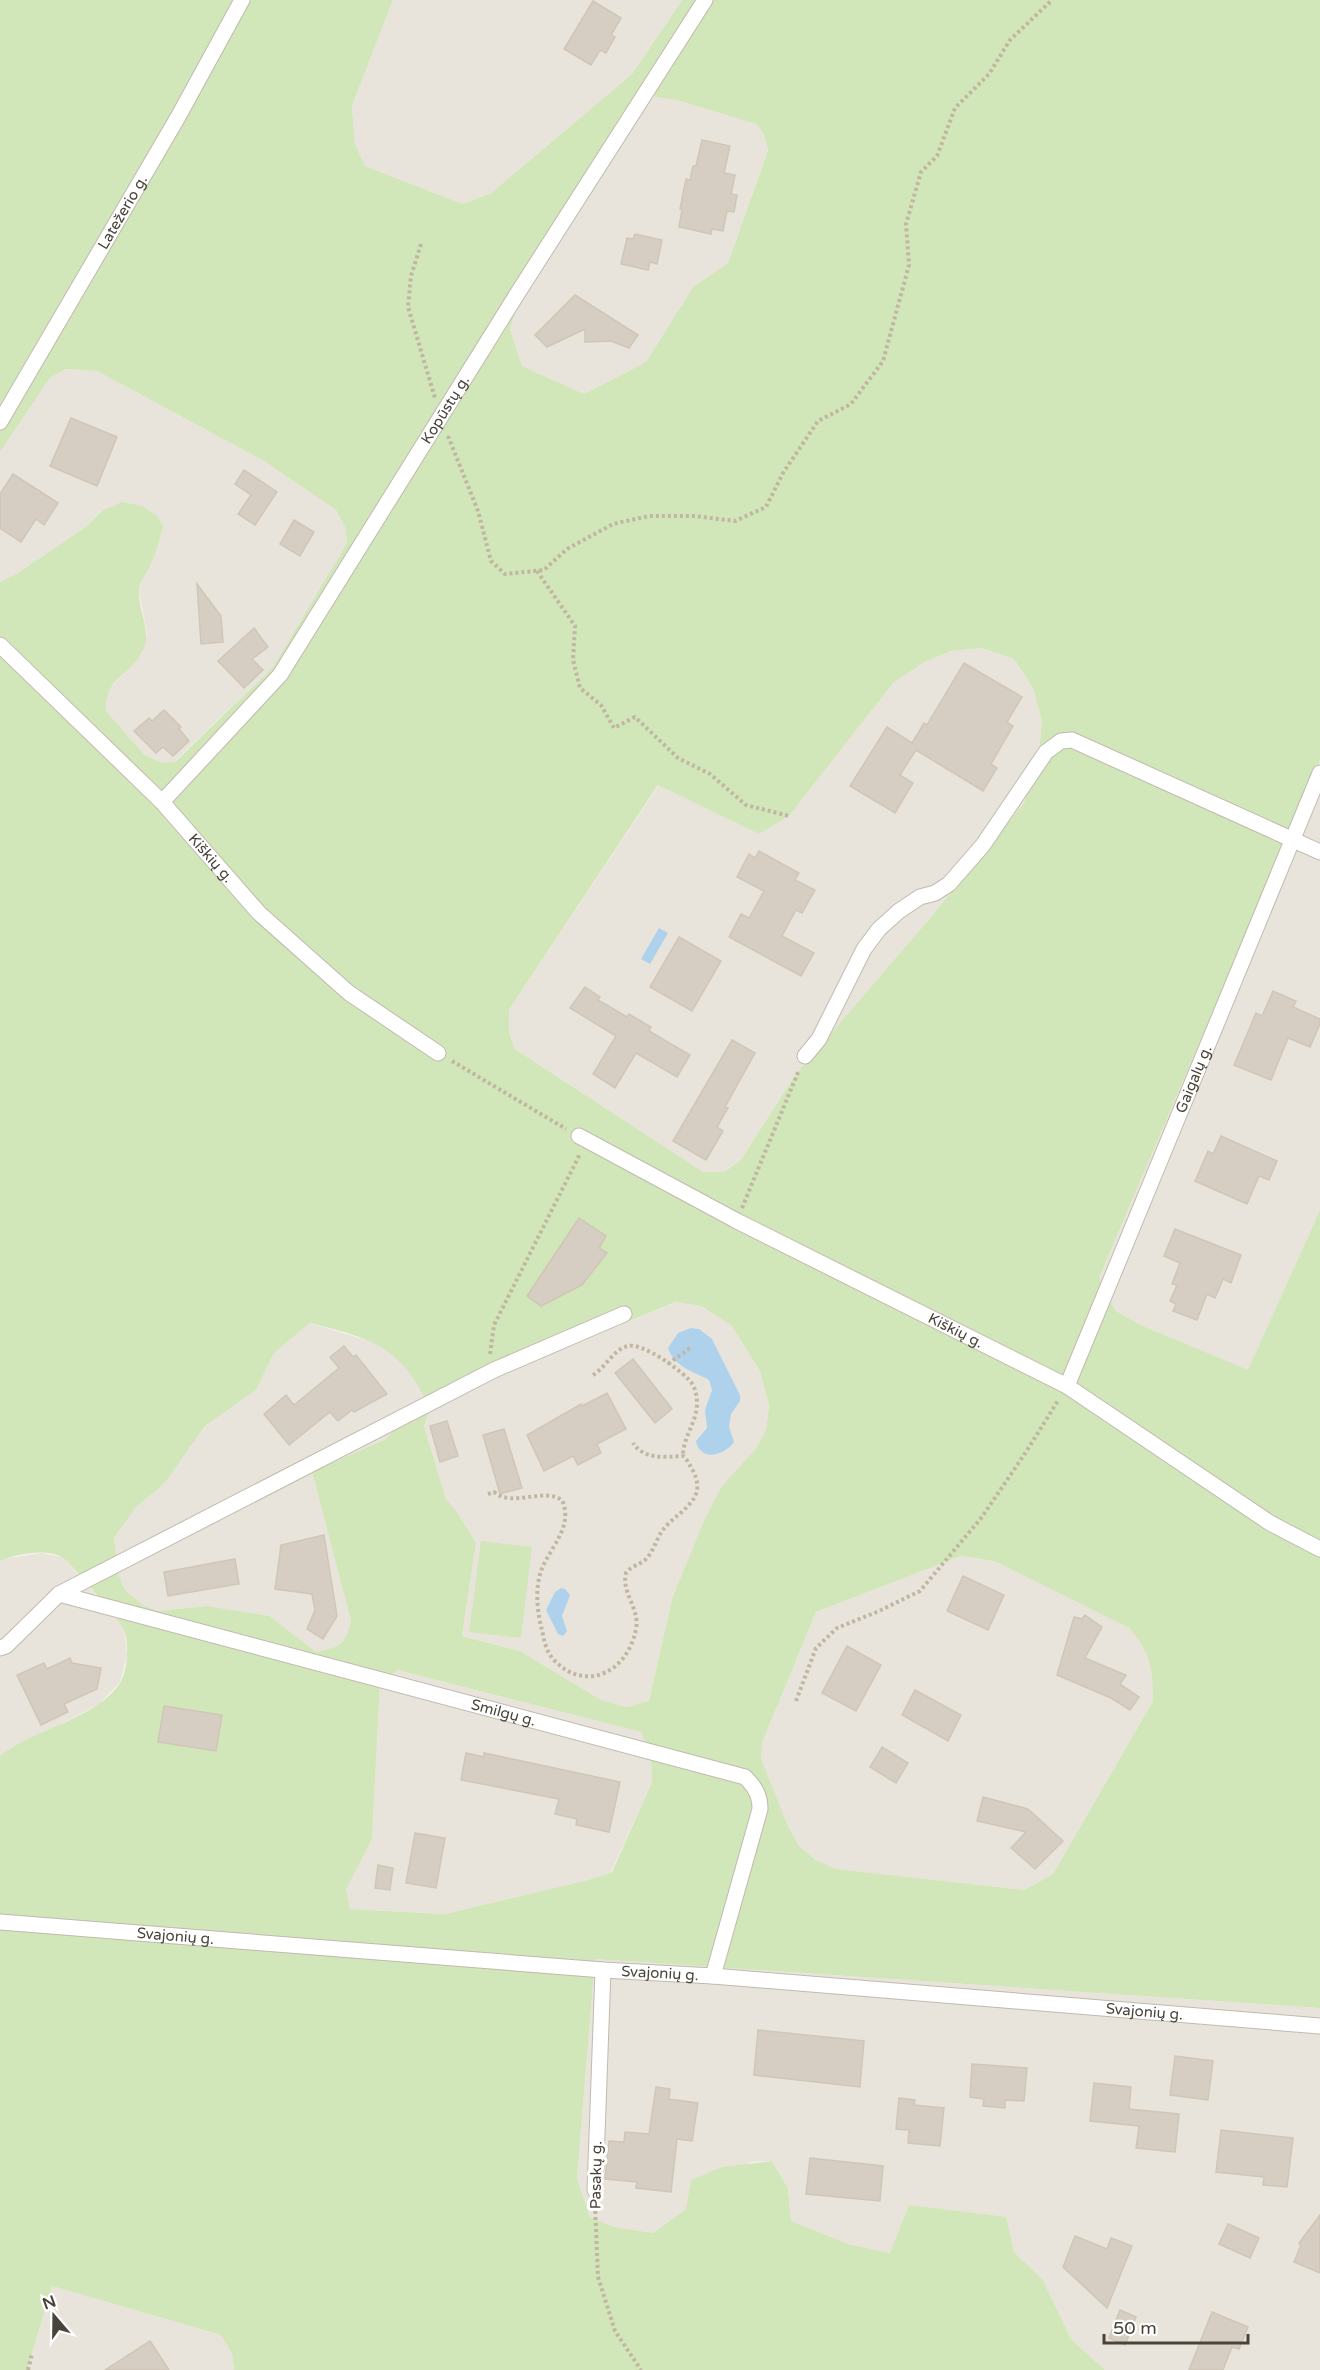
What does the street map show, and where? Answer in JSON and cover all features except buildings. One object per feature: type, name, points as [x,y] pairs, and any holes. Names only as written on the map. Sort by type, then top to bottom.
[{"type":"street","name":"Latežerio g.","points":[[0,422],[178,117],[242,0]]},
{"type":"street","name":"Kopūstų g.","points":[[162,802],[280,675],[705,0]]},
{"type":"street","name":"Kiškių g.","points":[[0,645],[162,802],[259,913],[349,993],[438,1053]]},
{"type":"street","points":[[804,1056],[819,1039],[864,949],[879,929],[899,911],[920,897],[935,893],[949,884],[983,845],[1046,752],[1061,741],[1072,740],[1320,852]]},
{"type":"street","name":"Gaigalų g.","points":[[1067,1386],[1320,773]]},
{"type":"street","name":"Kiškių g.","points":[[583,1138],[737,1221],[1067,1386],[1270,1523],[1320,1549]]},
{"type":"street","points":[[0,1648],[6,1646],[59,1594],[494,1370],[624,1314]]},
{"type":"street","name":"Smilgų g.","points":[[59,1594],[745,1777],[760,1798],[760,1809],[713,1976]]},
{"type":"street","name":"Svajonių g.","points":[[0,1922],[603,1970],[713,1976],[1320,2026]]},
{"type":"street","name":"Pasakų g.","points":[[595,2190],[603,1970]]},
{"type":"path","points":[[421,244],[411,276],[408,307],[440,418],[478,511],[491,561],[505,574],[544,570],[567,549],[613,524],[650,516],[694,516],[735,520],[765,507],[783,473],[818,421],[850,404],[883,362],[909,265],[906,224],[921,172],[937,156],[955,108],[989,74],[1010,40],[1052,0]]},
{"type":"path","points":[[537,571],[575,626],[573,660],[580,688],[601,705],[614,728],[635,717],[678,758],[710,774],[746,805],[789,816]]},
{"type":"path","points":[[438,1053],[583,1138],[494,1325],[489,1351],[494,1370]]},
{"type":"path","points":[[737,1221],[804,1056]]},
{"type":"path","points":[[593,1374],[603,1368],[621,1348],[634,1345],[670,1362],[690,1381],[696,1394],[695,1416],[682,1456]]},
{"type":"path","points":[[670,1362],[690,1348]]},
{"type":"path","points":[[796,1701],[816,1648],[837,1628],[920,1591],[982,1517],[1067,1386]]},
{"type":"path","points":[[488,1494],[494,1492],[503,1498],[552,1496],[562,1500],[566,1521],[540,1573],[538,1608],[540,1622],[546,1648],[561,1667],[581,1677],[595,1677],[606,1673],[621,1660],[632,1642],[636,1629],[637,1618],[625,1588],[626,1573],[645,1560],[663,1531],[697,1496],[696,1477],[686,1458],[682,1456],[658,1457],[642,1451],[633,1443]]},
{"type":"path","name":"Pasakų g.","points":[[595,2190],[598,2277],[615,2331],[641,2370]]},
{"type":"path","points":[[28,2370],[32,2354]]},
{"type":"shaded area","points":[[393,0],[682,0],[632,74],[491,193],[463,204],[365,166],[355,144],[352,106]]},
{"type":"shaded area","points":[[637,94],[676,100],[756,124],[764,134],[768,149],[728,263],[693,287],[646,362],[584,394],[522,366],[510,329],[530,264]]},
{"type":"shaded area","points":[[66,369],[97,371],[264,461],[336,510],[345,527],[347,543],[273,667],[175,761],[162,763],[145,755],[106,711],[106,697],[111,687],[142,653],[147,633],[139,592],[142,578],[152,561],[100,511],[87,526],[18,573],[0,582],[0,452],[50,378]]},
{"type":"shaded area","points":[[982,648],[1014,659],[1033,688],[1042,721],[1038,760],[1024,803],[936,911],[796,1074],[740,1161],[724,1172],[704,1173],[515,1049],[509,1032],[509,1010],[659,785],[759,834],[789,816],[894,682],[925,662],[951,651]]},
{"type":"shaded area","points":[[1320,760],[1320,1210],[1248,1371],[1143,1326],[1116,1311],[1099,1278]]},
{"type":"shaded area","points":[[677,1302],[701,1306],[731,1325],[760,1371],[769,1405],[766,1430],[757,1447],[722,1486],[672,1599],[649,1701],[627,1707],[601,1700],[520,1651],[462,1636],[476,1543],[446,1499],[424,1426],[429,1412],[529,1361]]},
{"type":"shaded area","points":[[310,1323],[376,1343],[394,1355],[415,1378],[425,1396],[386,1439],[312,1472],[351,1621],[348,1636],[337,1648],[316,1652],[270,1616],[207,1606],[157,1611],[143,1605],[125,1590],[119,1576],[114,1538],[136,1507],[164,1484],[205,1426],[256,1390],[274,1353]]},
{"type":"shaded area","points":[[41,1553],[63,1557],[124,1628],[127,1655],[120,1682],[99,1704],[0,1756],[0,1561]]},
{"type":"shaded area","points":[[961,1556],[994,1561],[1129,1628],[1143,1643],[1153,1672],[1153,1701],[1053,1874],[1024,1890],[835,1869],[816,1860],[799,1846],[788,1826],[760,1759],[762,1743],[816,1612]]},
{"type":"shaded area","points":[[397,1670],[641,1732],[651,1758],[652,1782],[611,1872],[588,1880],[445,1914],[350,1909],[345,1889],[372,1839],[380,1684]]},
{"type":"shaded area","points":[[595,1959],[1320,2008],[1320,2370],[1105,2370],[1071,2339],[1043,2280],[1014,2252],[890,2253],[847,2244],[791,2221],[788,2188],[772,2161],[750,2162],[653,2233],[614,2227],[590,2217],[577,2179]]},
{"type":"shaded area","points":[[52,2286],[221,2335],[232,2354],[234,2370],[27,2370]]},
{"type":"green space","points":[[0,0],[393,0],[352,106],[355,144],[365,166],[463,204],[491,193],[632,74],[682,0],[1320,0],[1320,760],[1099,1278],[1116,1311],[1143,1326],[1248,1370],[1320,1210],[1320,2008],[595,1959],[577,2179],[590,2217],[614,2227],[653,2233],[686,2209],[691,2180],[722,2167],[772,2161],[788,2188],[791,2221],[848,2244],[890,2253],[909,2205],[1006,2217],[1014,2252],[1043,2280],[1071,2339],[1105,2370],[234,2370],[232,2354],[221,2335],[52,2286],[27,2370],[0,2370],[0,1756],[13,1747],[81,1715],[110,1695],[123,1677],[127,1649],[124,1629],[62,1557],[39,1552],[0,1561],[0,582],[18,573],[87,526],[100,512],[122,502],[142,506],[157,516],[163,526],[139,591],[146,630],[145,646],[135,662],[109,691],[106,711],[145,755],[162,763],[176,761],[273,667],[347,543],[345,527],[336,510],[264,461],[97,371],[66,369],[50,378],[0,452]],"holes":[[[637,94],[676,100],[756,124],[764,134],[768,150],[728,263],[693,287],[646,362],[584,394],[522,366],[510,329],[530,264]],[[982,648],[1014,659],[1033,688],[1042,721],[1038,760],[1024,803],[936,911],[796,1074],[740,1161],[724,1172],[703,1172],[515,1049],[509,1032],[509,1010],[658,785],[759,834],[789,816],[894,682],[925,662],[951,651]],[[676,1302],[701,1306],[731,1325],[760,1371],[769,1405],[766,1430],[757,1447],[722,1486],[704,1521],[672,1599],[649,1701],[627,1707],[601,1700],[520,1651],[462,1636],[476,1543],[446,1499],[424,1426],[429,1412],[530,1361]],[[310,1323],[362,1338],[390,1353],[414,1378],[424,1396],[386,1439],[312,1472],[351,1621],[344,1640],[331,1649],[316,1652],[270,1616],[207,1606],[157,1611],[143,1605],[125,1590],[119,1576],[114,1538],[136,1507],[164,1484],[205,1426],[256,1390],[274,1353]],[[961,1556],[994,1561],[1129,1628],[1142,1645],[1151,1670],[1153,1701],[1053,1874],[1024,1890],[836,1869],[816,1860],[799,1846],[788,1826],[761,1759],[762,1743],[816,1612]],[[397,1670],[641,1732],[651,1758],[652,1782],[612,1872],[588,1880],[445,1914],[350,1909],[346,1889],[372,1839],[380,1685]]]},
{"type":"green space","points":[[481,1541],[532,1547],[521,1638],[469,1632]]},
{"type":"water","points":[[659,928],[668,933],[650,964],[641,959]]},
{"type":"water","points":[[691,1328],[699,1329],[712,1339],[740,1395],[740,1401],[731,1414],[729,1427],[734,1442],[724,1451],[713,1455],[702,1452],[696,1441],[707,1428],[705,1410],[712,1390],[709,1380],[679,1364],[668,1348],[678,1333]]},
{"type":"water","points":[[561,1588],[570,1595],[562,1616],[567,1631],[563,1636],[558,1634],[546,1610],[555,1592]]}]
